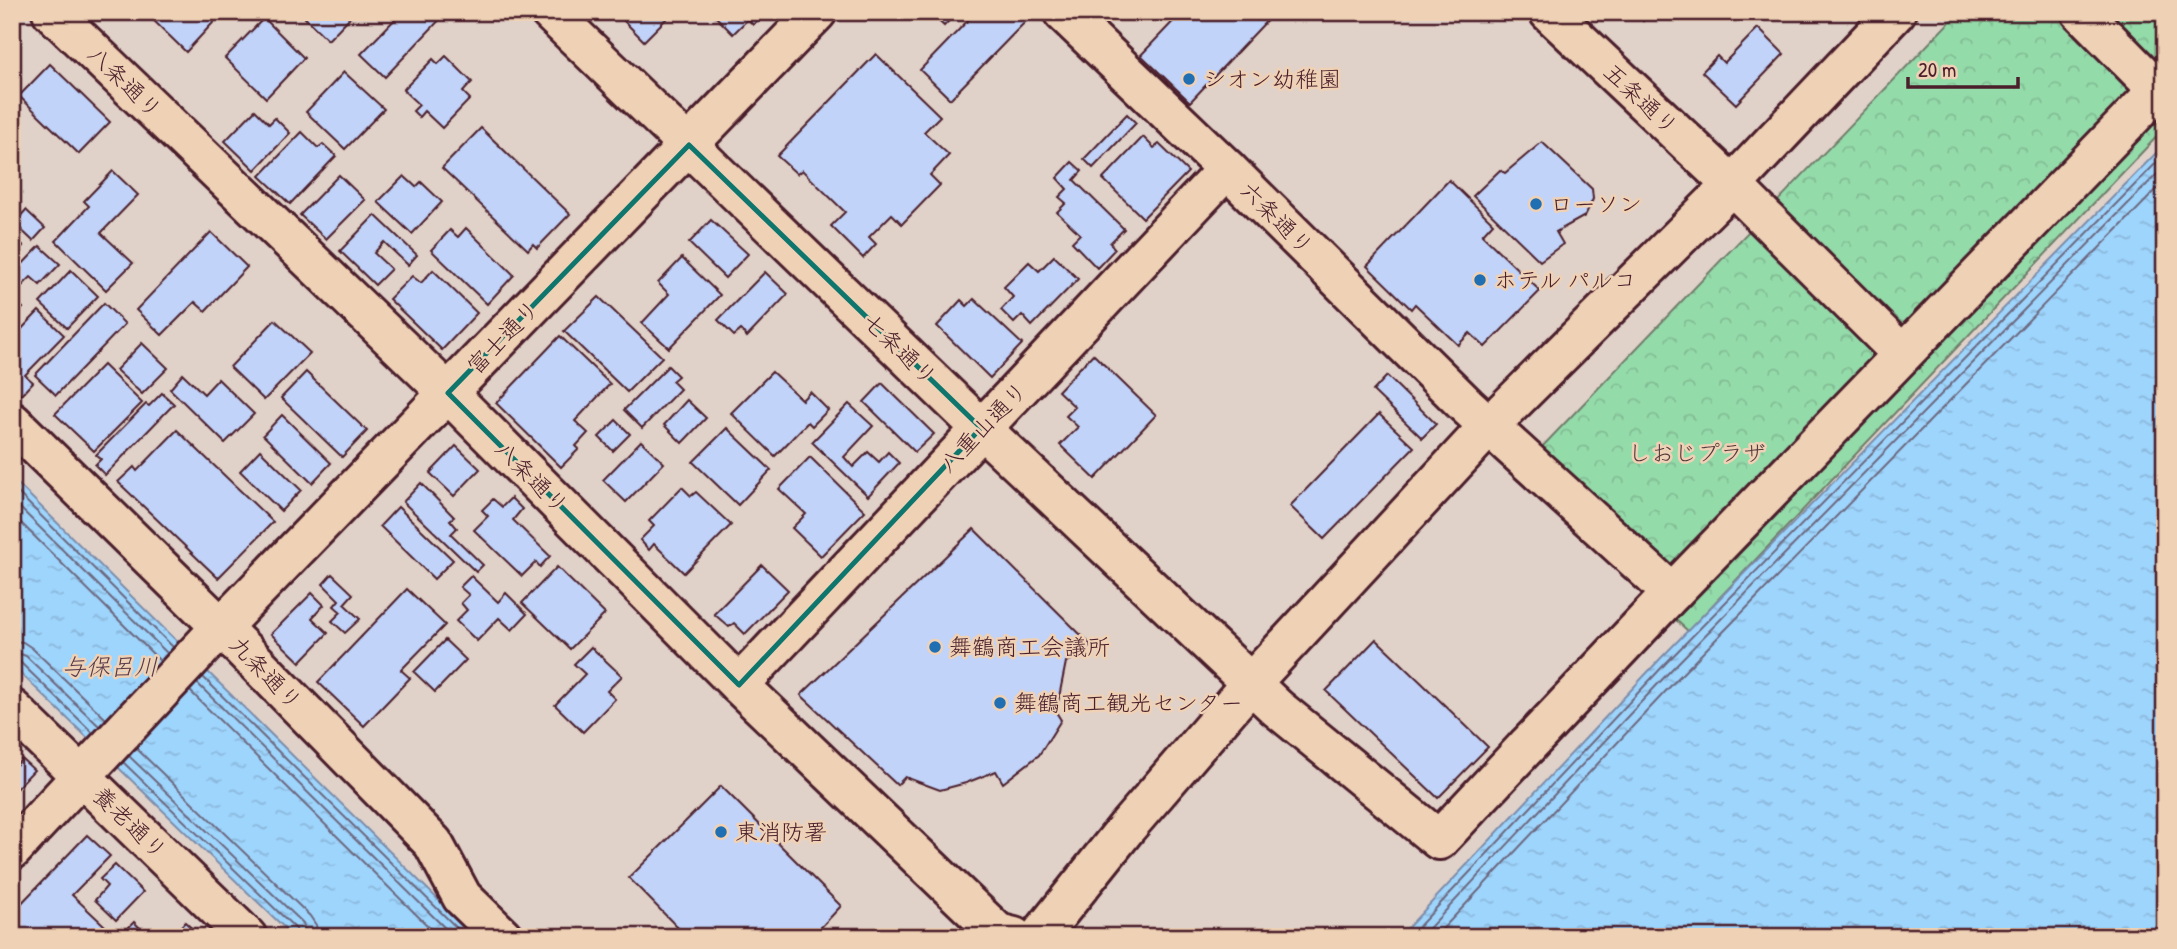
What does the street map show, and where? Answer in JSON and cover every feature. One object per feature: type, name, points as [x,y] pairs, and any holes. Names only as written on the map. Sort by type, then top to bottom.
[{"type":"street","name":"八条通り","points":[[52,12],[448,393],[739,685],[1002,935]]},
{"type":"street","name":"七条通り","points":[[550,12],[981,428],[1277,708],[1439,840],[1672,593]]},
{"type":"street","name":"富士通り","points":[[91,768],[221,627],[817,12]]},
{"type":"street","name":"六条通り","points":[[1063,12],[1489,426],[1672,593]]},
{"type":"street","name":"五条通り","points":[[1549,12],[1732,186],[1902,355]]},
{"type":"street","points":[[1039,937],[1127,827],[1251,683],[1489,426],[1732,186],[1896,12]]},
{"type":"street","points":[[1672,593],[2161,87],[2081,12]]},
{"type":"street","name":"八重山通り","points":[[739,685],[1227,169]]},
{"type":"street","name":"九条通り","points":[[12,422],[221,627],[433,843],[462,897],[503,937]]},
{"type":"street","name":"養老通り","points":[[12,709],[91,768],[247,937]]},
{"type":"street","points":[[12,850],[91,768]]},
{"type":"highlighted area","points":[[689,145],[981,428],[739,685],[448,393]]},
{"type":"green space","name":"しおじプラザ","points":[[1959,12],[2165,12],[2165,128],[1688,631],[1517,473]]},
{"type":"water","points":[[2165,144],[2165,937],[1399,937],[1661,658]]},
{"type":"water","name":"与保呂川","points":[[12,478],[476,937],[294,937],[12,665]]},
{"type":"building","points":[[154,12],[223,12],[186,52],[150,17]]},
{"type":"building","points":[[310,12],[355,12],[328,40],[305,18]]},
{"type":"building","points":[[402,12],[447,12],[385,77],[361,54]]},
{"type":"building","points":[[615,12],[673,12],[644,41]]},
{"type":"building","points":[[711,12],[765,12],[753,25],[748,19],[733,34]]},
{"type":"building","points":[[929,12],[957,12],[944,26]]},
{"type":"building","points":[[976,12],[1021,12],[1028,19],[950,99],[920,70]]},
{"type":"building","name":"シオン幼稚園","points":[[1182,12],[1275,12],[1190,102],[1141,55]]},
{"type":"building","points":[[1634,12],[1651,12],[1643,21]]},
{"type":"building","points":[[264,18],[304,58],[266,98],[225,58]]},
{"type":"building","points":[[1758,28],[1784,54],[1736,104],[1702,72],[1717,56],[1724,63]]},
{"type":"building","points":[[876,54],[940,116],[924,132],[949,155],[930,175],[940,185],[902,224],[892,214],[869,237],[876,244],[863,258],[831,226],[845,212],[802,170],[797,174],[777,156]]},
{"type":"building","points":[[446,56],[472,82],[463,92],[470,99],[442,128],[424,111],[419,117],[413,111],[419,105],[403,90],[433,59],[438,64]]},
{"type":"building","points":[[50,64],[110,122],[79,154],[19,96]]},
{"type":"building","points":[[344,72],[384,109],[345,149],[306,112]]},
{"type":"building","points":[[255,110],[269,124],[275,118],[290,133],[255,170],[225,141]]},
{"type":"building","points":[[1127,114],[1136,123],[1093,168],[1084,159]]},
{"type":"building","points":[[481,128],[570,214],[537,248],[533,244],[528,250],[442,168]]},
{"type":"building","points":[[302,132],[318,148],[323,144],[336,156],[290,204],[260,176]]},
{"type":"building","points":[[1143,137],[1154,148],[1159,144],[1188,172],[1143,218],[1103,179]]},
{"type":"building","name":"ローソン","points":[[1542,142],[1592,189],[1593,199],[1585,216],[1556,232],[1563,244],[1540,261],[1473,196],[1500,170],[1505,173]]},
{"type":"building","points":[[1072,162],[1082,171],[1074,180],[1124,229],[1110,243],[1115,249],[1097,268],[1072,242],[1080,234],[1057,212],[1066,203],[1059,197],[1067,189],[1057,178]]},
{"type":"building","points":[[113,171],[138,195],[101,233],[133,263],[106,290],[56,241],[89,206],[84,201]]},
{"type":"building","points":[[339,175],[365,200],[326,239],[300,215]]},
{"type":"building","points":[[404,176],[416,187],[421,182],[442,202],[412,234],[378,202]]},
{"type":"building","points":[[1449,180],[1493,223],[1482,235],[1540,291],[1485,347],[1470,333],[1458,345],[1415,304],[1411,309],[1367,266]]},
{"type":"building","points":[[26,210],[45,228],[33,241],[14,223]]},
{"type":"building","points":[[375,215],[417,255],[408,265],[384,242],[374,253],[391,269],[375,285],[340,251]]},
{"type":"building","points":[[711,220],[748,254],[725,278],[689,243]]},
{"type":"building","points":[[466,228],[514,275],[487,304],[431,250],[450,230],[458,237]]},
{"type":"building","points":[[211,232],[247,267],[205,311],[195,302],[162,335],[136,310]]},
{"type":"building","points":[[12,236],[23,246],[12,257]]},
{"type":"building","points":[[40,246],[60,264],[40,285],[31,277],[18,290],[12,284],[12,275]]},
{"type":"building","points":[[1054,256],[1078,279],[1032,326],[1022,315],[1014,323],[1001,310],[1013,297],[1004,287],[1029,262],[1039,271]]},
{"type":"building","points":[[682,258],[720,295],[669,348],[642,323],[669,294],[658,283]]},
{"type":"building","points":[[71,270],[98,296],[67,328],[40,303]]},
{"type":"building","points":[[433,270],[477,313],[442,350],[389,299],[412,276],[421,283]]},
{"type":"building","points":[[765,272],[788,294],[747,337],[741,330],[734,336],[718,320]]},
{"type":"building","points":[[599,297],[662,357],[627,392],[564,331]]},
{"type":"building","points":[[12,298],[23,308],[12,319]]},
{"type":"building","points":[[974,299],[1022,344],[990,378],[937,326],[961,300],[967,306]]},
{"type":"building","points":[[104,303],[125,324],[56,395],[35,375]]},
{"type":"building","points":[[39,311],[64,335],[25,375],[33,382],[21,395],[12,386],[12,339]]},
{"type":"building","points":[[275,320],[310,353],[264,400],[230,367]]},
{"type":"building","points":[[560,336],[610,384],[575,421],[588,433],[576,446],[579,449],[561,467],[496,403]]},
{"type":"building","points":[[142,343],[168,368],[142,394],[116,370]]},
{"type":"building","points":[[1093,354],[1156,415],[1095,479],[1060,445],[1078,427],[1066,416],[1075,407],[1058,391]]},
{"type":"building","points":[[103,365],[142,403],[94,451],[55,414]]},
{"type":"building","points":[[668,366],[678,376],[672,381],[680,389],[642,428],[624,410]]},
{"type":"building","points":[[306,372],[367,431],[342,457],[281,398]]},
{"type":"building","points":[[772,372],[802,400],[810,392],[828,410],[812,426],[808,422],[775,456],[731,413]]},
{"type":"building","points":[[183,374],[204,394],[218,379],[254,414],[225,443],[170,389]]},
{"type":"building","points":[[1387,376],[1436,424],[1422,438],[1373,391]]},
{"type":"building","points":[[882,383],[934,434],[915,452],[864,402]]},
{"type":"building","points":[[162,393],[174,404],[105,475],[95,465],[101,459],[96,455],[146,404],[149,406]]},
{"type":"building","points":[[687,400],[706,418],[682,443],[664,425]]},
{"type":"building","points":[[849,404],[873,426],[844,457],[853,467],[868,452],[879,462],[888,452],[899,463],[868,496],[812,442]]},
{"type":"building","points":[[1379,414],[1414,447],[1324,539],[1290,506]]},
{"type":"building","points":[[282,415],[331,463],[312,483],[263,435]]},
{"type":"building","points":[[616,420],[630,434],[613,451],[599,437]]},
{"type":"building","points":[[727,428],[771,470],[738,505],[693,462]]},
{"type":"building","points":[[177,430],[273,522],[218,578],[118,482],[134,467],[137,471]]},
{"type":"building","points":[[641,441],[664,463],[626,502],[603,480]]},
{"type":"building","points":[[456,446],[480,469],[454,496],[430,473]]},
{"type":"building","points":[[260,450],[301,490],[281,511],[240,471]]},
{"type":"building","points":[[810,457],[865,511],[821,556],[792,528],[806,514],[779,489]]},
{"type":"building","points":[[421,483],[454,517],[450,520],[457,528],[451,534],[483,565],[476,572],[403,502]]},
{"type":"building","points":[[682,487],[691,496],[696,492],[731,525],[684,573],[654,544],[649,550],[640,540],[654,526],[649,521]]},
{"type":"building","points":[[511,498],[522,509],[513,520],[550,556],[540,567],[536,562],[522,576],[474,530],[488,516],[482,510],[493,499],[502,507]]},
{"type":"building","points":[[398,507],[453,560],[434,579],[380,526]]},
{"type":"building","points":[[974,529],[1091,645],[1066,662],[1056,712],[1061,720],[1039,755],[1003,783],[996,771],[940,790],[905,777],[897,785],[801,695]]},
{"type":"building","points":[[762,565],[788,590],[745,634],[734,623],[729,627],[714,614]]},
{"type":"building","points":[[557,567],[605,614],[570,649],[522,603]]},
{"type":"building","points":[[332,574],[353,594],[344,604],[360,619],[345,633],[332,621],[341,612],[334,606],[339,600],[323,584]]},
{"type":"building","points":[[471,576],[498,602],[506,593],[527,614],[512,630],[499,618],[477,641],[456,621],[467,610],[461,603],[469,595],[460,587]]},
{"type":"building","points":[[407,589],[445,625],[401,670],[410,678],[364,726],[318,682]]},
{"type":"building","points":[[312,593],[324,605],[312,618],[328,633],[300,662],[271,634]]},
{"type":"building","points":[[1376,639],[1488,747],[1438,798],[1326,691]]},
{"type":"building","points":[[445,640],[466,660],[435,692],[414,672]]},
{"type":"building","points":[[591,647],[622,676],[607,691],[615,699],[583,732],[555,705],[585,674],[574,664]]},
{"type":"building","points":[[22,759],[34,770],[12,793],[12,769]]},
{"type":"building","name":"東消防署","points":[[721,786],[841,906],[812,937],[687,937],[629,878]]},
{"type":"building","points":[[87,835],[110,856],[72,895],[105,926],[94,937],[20,937],[12,929],[12,913]]},
{"type":"building","points":[[115,865],[143,892],[116,920],[95,900],[107,886],[100,879]]},
{"type":"building","points":[[134,922],[144,932],[139,937],[119,937]]},
{"type":"building","points":[[185,922],[201,937],[171,937]]},
{"type":"place","name":"シオン幼稚園","points":[[1189,79]]},
{"type":"place","name":"ローソン","points":[[1536,204]]},
{"type":"place","name":"ホテル パルコ","points":[[1480,280]]},
{"type":"place","name":"舞鶴商工会議所","points":[[935,647]]},
{"type":"place","name":"舞鶴商工観光センター","points":[[1000,703]]},
{"type":"place","name":"東消防署","points":[[721,832]]}]
